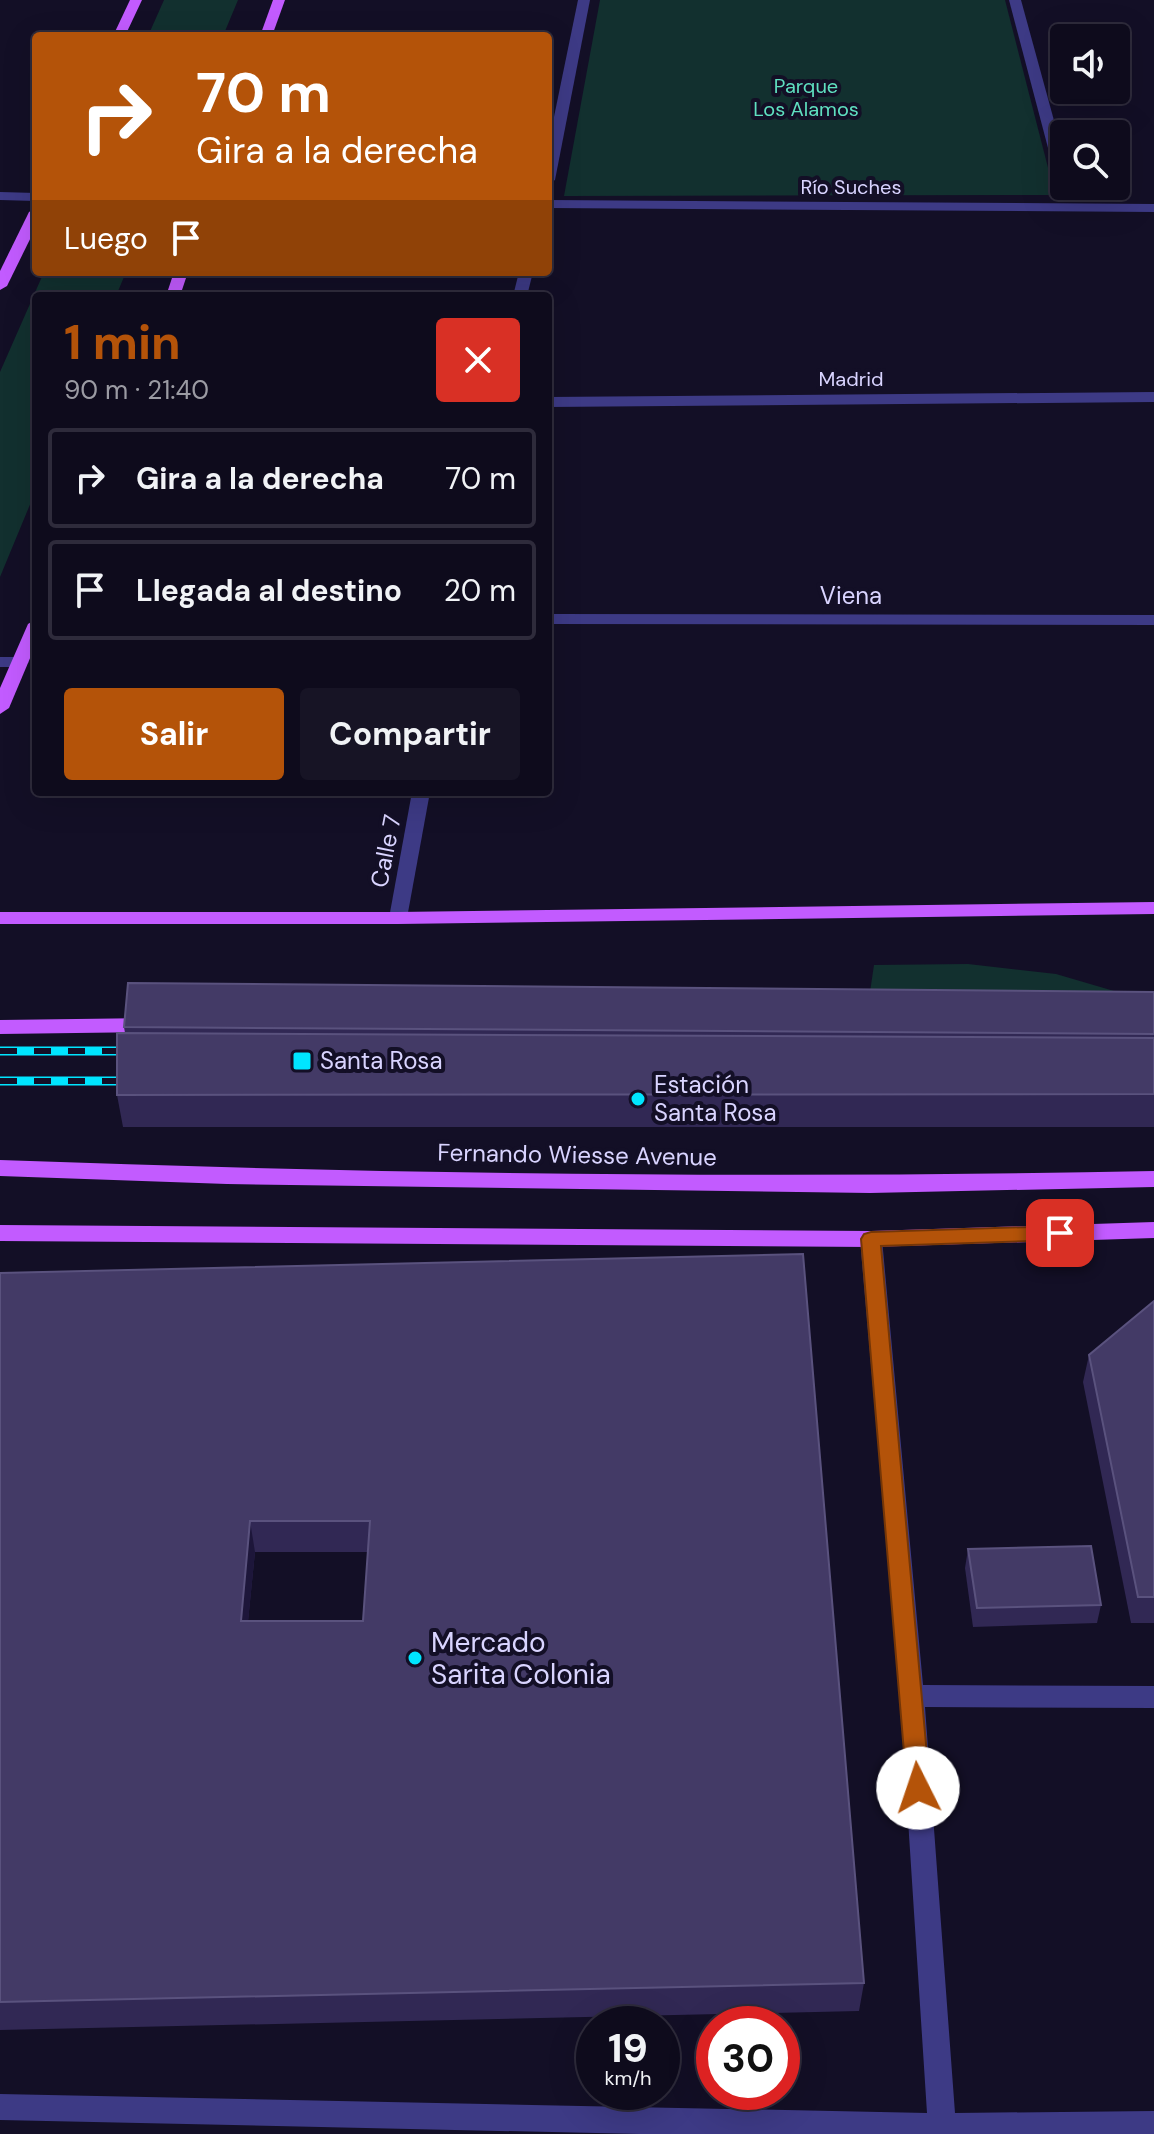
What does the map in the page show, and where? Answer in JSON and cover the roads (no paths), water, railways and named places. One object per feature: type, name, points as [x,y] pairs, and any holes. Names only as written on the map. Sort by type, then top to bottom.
[{"type":"main road","points":[[121,32],[136,0]]},
{"type":"main road","points":[[267,32],[279,0]]},
{"type":"main road","points":[[0,286],[32,220]]},
{"type":"main road","points":[[0,708],[32,634]]},
{"type":"main road","points":[[0,918],[398,918],[1154,908]]},
{"type":"main road","points":[[0,1027],[171,1025]]},
{"type":"main road","name":"Fernando Wiesse Avenue","points":[[0,1168],[227,1176],[870,1185],[1154,1179]]},
{"type":"main road","points":[[0,1233],[871,1239],[1154,1230]]},
{"type":"street","points":[[552,160],[584,0]]},
{"type":"street","points":[[1015,0],[1050,129]]},
{"type":"street","points":[[0,196],[32,197]]},
{"type":"street","points":[[1069,200],[1071,209]]},
{"type":"street","name":"Río Suches","points":[[552,204],[1154,208]]},
{"type":"street","name":"Madrid","points":[[552,402],[1154,397]]},
{"type":"street","name":"Viena","points":[[552,619],[1154,620]]},
{"type":"street","points":[[0,662],[20,662]]},
{"type":"street","name":"Calle 7","points":[[398,918],[420,796]]},
{"type":"street","points":[[871,1239],[912,1696],[942,2127]]},
{"type":"street","points":[[912,1696],[1154,1697]]},
{"type":"street","points":[[0,2107],[942,2127],[1154,2124]]},
{"type":"railway","points":[[0,1051],[138,1051]]},
{"type":"railway","points":[[0,1081],[140,1081]]},
{"type":"place","name":"Santa Rosa","points":[[302,1061]]},
{"type":"place","name":"Estación Santa Rosa","points":[[638,1099]]},
{"type":"place","name":"Mercado Sarita Colonia","points":[[415,1658]]},
{"type":"park label","name":"Parque Los Alamos","points":[[806,98]]}]
